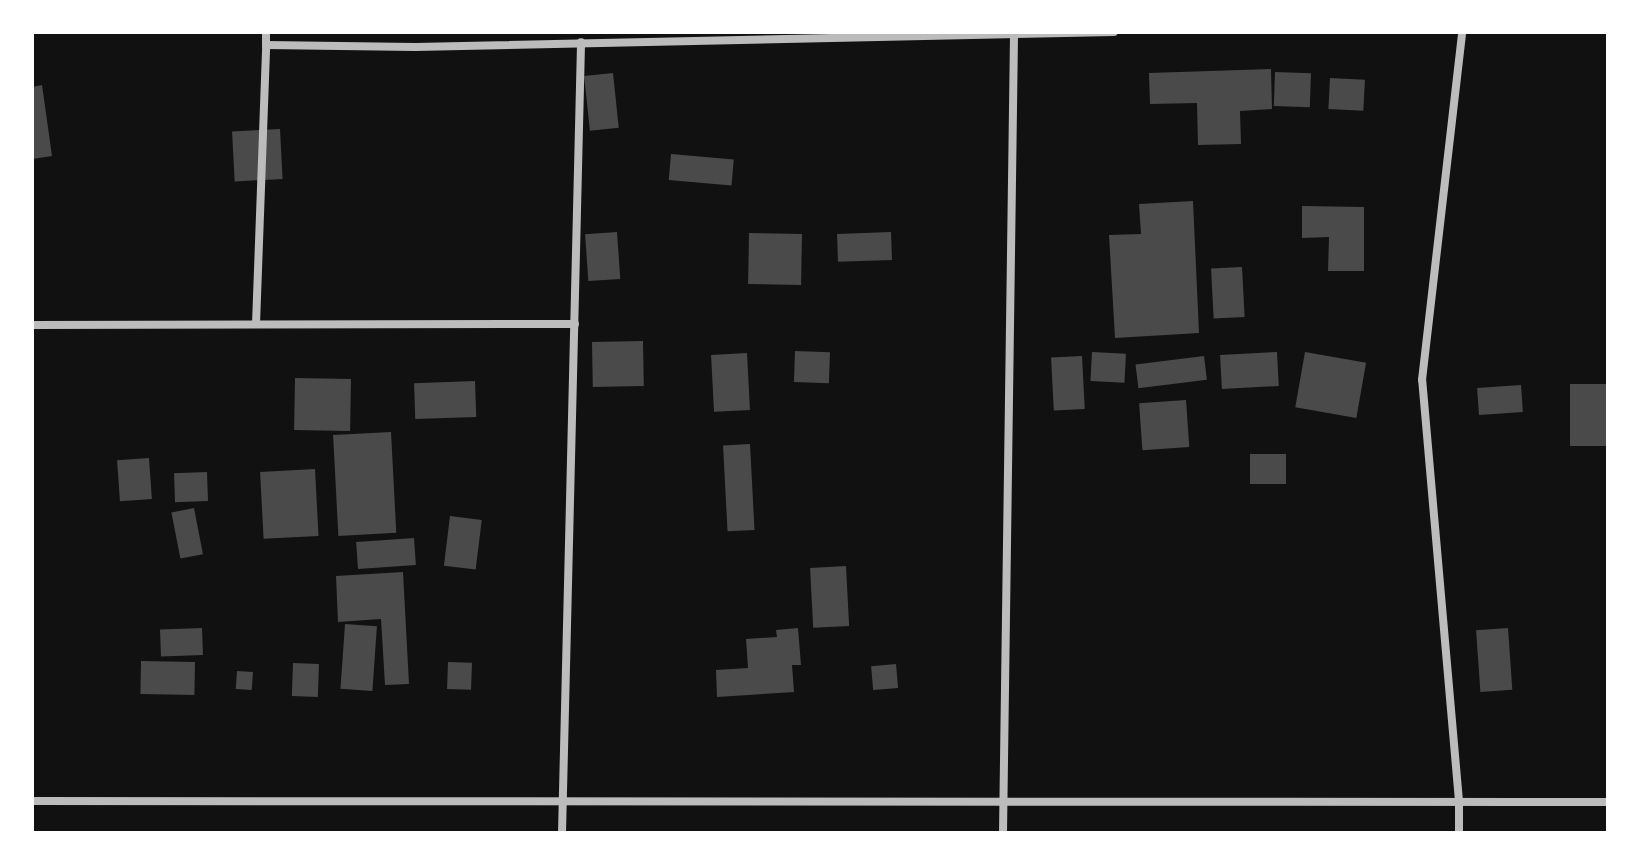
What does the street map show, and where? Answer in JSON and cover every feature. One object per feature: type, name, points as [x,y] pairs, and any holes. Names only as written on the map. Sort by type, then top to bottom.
[{"type":"street","points":[[256,324],[266,32]]},
{"type":"street","points":[[266,45],[415,47],[1114,32]]},
{"type":"street","points":[[1459,833],[1459,801],[1422,380],[1462,32]]},
{"type":"street","points":[[1003,833],[1014,34]]},
{"type":"street","points":[[562,833],[581,42]]},
{"type":"street","points":[[32,325],[575,324]]},
{"type":"street","points":[[32,801],[1608,802]]},
{"type":"building","points":[[1271,69],[1272,109],[1240,111],[1241,144],[1198,145],[1197,103],[1150,104],[1149,73]]},
{"type":"building","points":[[1275,72],[1311,73],[1310,107],[1274,106]]},
{"type":"building","points":[[613,73],[619,128],[590,131],[584,76]]},
{"type":"building","points":[[1330,78],[1365,80],[1363,111],[1328,109]]},
{"type":"building","points":[[42,85],[52,156],[32,159],[32,87]]},
{"type":"building","points":[[280,129],[283,179],[235,181],[232,132]]},
{"type":"building","points":[[671,154],[734,159],[731,185],[669,180]]},
{"type":"building","points":[[1193,201],[1199,333],[1115,338],[1109,235],[1141,234],[1139,204]]},
{"type":"building","points":[[1302,206],[1364,207],[1364,271],[1328,271],[1329,237],[1302,238]]},
{"type":"building","points":[[617,232],[620,279],[588,281],[585,234]]},
{"type":"building","points":[[891,232],[892,260],[838,262],[837,234]]},
{"type":"building","points":[[749,233],[802,234],[801,285],[748,284]]},
{"type":"building","points":[[1242,267],[1245,317],[1214,319],[1211,269]]},
{"type":"building","points":[[643,341],[644,386],[593,387],[592,342]]},
{"type":"building","points":[[795,351],[830,352],[829,383],[794,382]]},
{"type":"building","points":[[1092,352],[1126,354],[1124,383],[1090,381]]},
{"type":"building","points":[[1277,352],[1279,386],[1222,389],[1220,355]]},
{"type":"building","points":[[1305,352],[1366,363],[1356,418],[1295,407]]},
{"type":"building","points":[[747,353],[750,410],[714,412],[711,355]]},
{"type":"building","points":[[1082,356],[1085,409],[1054,411],[1051,358]]},
{"type":"building","points":[[1204,356],[1207,380],[1138,388],[1136,364]]},
{"type":"building","points":[[295,378],[351,379],[350,431],[294,430]]},
{"type":"building","points":[[475,381],[476,417],[415,419],[414,383]]},
{"type":"building","points":[[1570,384],[1608,384],[1608,446],[1570,446]]},
{"type":"building","points":[[1521,385],[1523,412],[1479,415],[1477,388]]},
{"type":"building","points":[[1186,400],[1189,447],[1142,450],[1139,403]]},
{"type":"building","points":[[391,432],[396,533],[338,536],[333,435]]},
{"type":"building","points":[[750,444],[755,530],[728,531],[723,445]]},
{"type":"building","points":[[1250,454],[1286,454],[1286,484],[1250,484]]},
{"type":"building","points":[[149,458],[152,499],[120,501],[117,460]]},
{"type":"building","points":[[315,469],[319,536],[264,539],[260,472]]},
{"type":"building","points":[[207,472],[208,501],[175,502],[174,473]]},
{"type":"building","points":[[194,508],[203,554],[180,559],[171,512]]},
{"type":"building","points":[[450,516],[482,520],[476,570],[444,566]]},
{"type":"building","points":[[414,538],[416,565],[358,569],[356,542]]},
{"type":"building","points":[[846,566],[849,626],[813,628],[810,568]]},
{"type":"building","points":[[403,572],[409,684],[385,685],[381,619],[338,622],[336,576]]},
{"type":"building","points":[[345,624],[377,626],[372,691],[340,689]]},
{"type":"building","points":[[202,628],[203,655],[161,656],[160,629]]},
{"type":"building","points":[[798,628],[801,665],[792,665],[794,692],[717,697],[716,670],[748,668],[746,639],[777,637],[776,630]]},
{"type":"building","points":[[1508,628],[1512,690],[1480,692],[1476,630]]},
{"type":"building","points":[[141,661],[195,662],[194,695],[140,694]]},
{"type":"building","points":[[448,662],[472,663],[471,690],[447,689]]},
{"type":"building","points":[[293,663],[319,664],[318,697],[292,696]]},
{"type":"building","points":[[896,664],[898,688],[873,690],[871,666]]},
{"type":"building","points":[[237,671],[253,672],[252,690],[236,689]]}]
